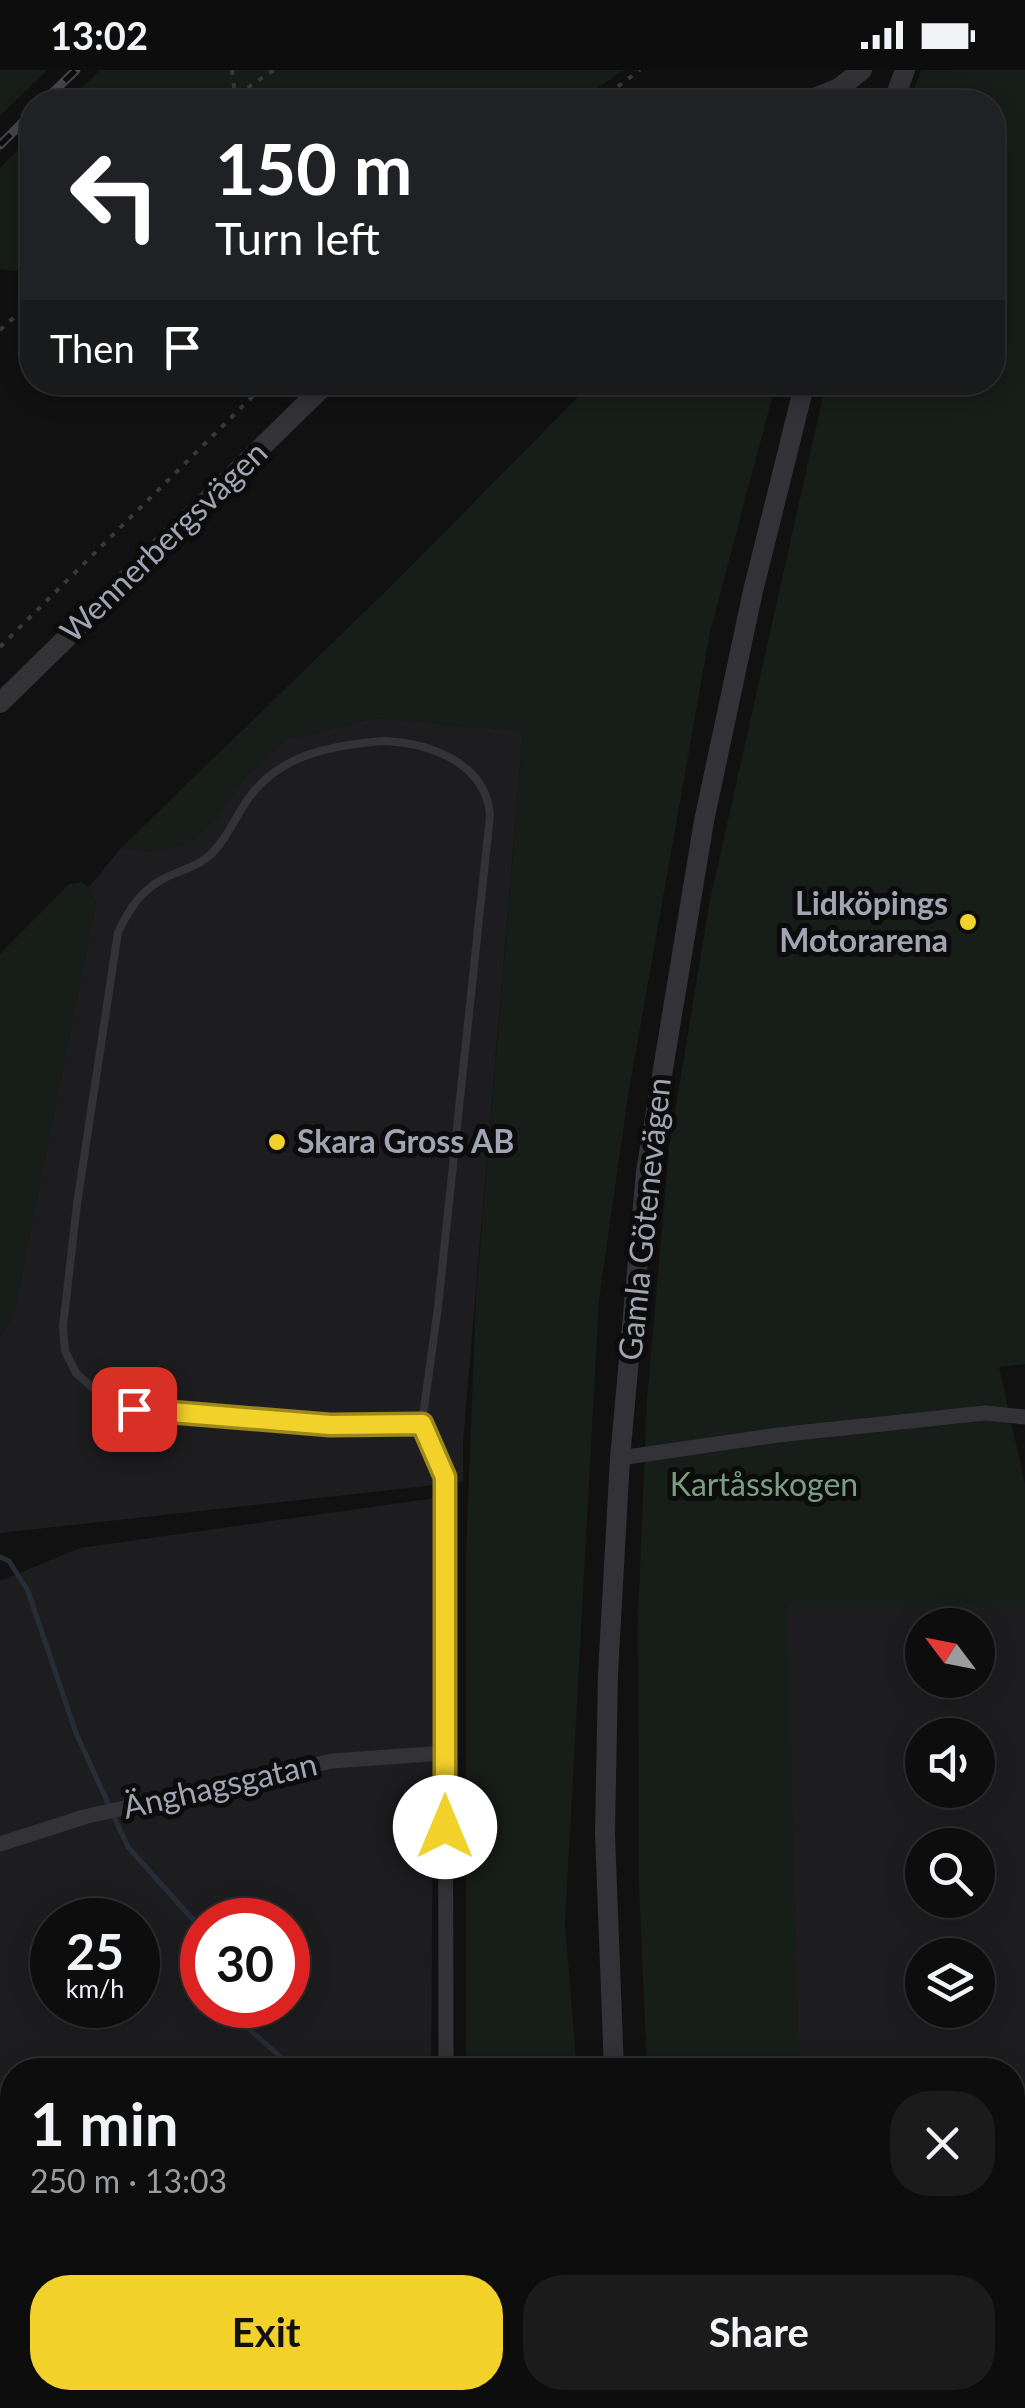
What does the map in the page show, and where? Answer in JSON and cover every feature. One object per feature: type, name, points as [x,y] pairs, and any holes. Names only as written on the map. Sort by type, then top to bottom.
[{"type":"street","points":[[834,90],[862,70]]},
{"type":"street","name":"Wennerbergsvägen","points":[[0,703],[315,395]]},
{"type":"street","name":"Gamla Götenevägen","points":[[614,2058],[605,1834],[608,1674],[620,1458],[646,1172],[668,1024],[729,699],[801,395]]},
{"type":"street","points":[[620,1458],[778,1435],[985,1413],[1025,1418]]},
{"type":"street","points":[[422,1424],[445,1477],[446,2058]]},
{"type":"street","name":"Änghagsgatan","points":[[0,1844],[84,1817],[332,1760],[445,1753]]},
{"type":"lane","points":[[384,741],[411,742],[463,766],[481,782],[489,796],[440,1288],[422,1424],[330,1425],[134,1409],[103,1397],[76,1374],[65,1351],[63,1327],[77,1204],[118,932],[132,903],[162,880],[192,868],[214,852],[258,788],[292,760],[348,744],[384,741]]},
{"type":"path","points":[[245,90],[274,70]]},
{"type":"path","points":[[612,90],[640,70]]},
{"type":"path","points":[[0,330],[20,312]]},
{"type":"path","points":[[0,647],[254,395]]},
{"type":"shaded area","points":[[375,718],[523,731],[463,1443],[463,1482],[0,1533],[0,1337],[13,1317],[96,904],[89,887],[121,848],[155,852],[217,818],[244,779],[287,739]]},
{"type":"shaded area","points":[[435,1498],[431,2058],[0,2058],[0,1581],[80,1548]]},
{"type":"shaded area","points":[[786,1604],[1025,1604],[1025,2058],[799,2058]]},
{"type":"green space","points":[[0,70],[47,70],[27,90],[20,90],[20,96],[0,116]]},
{"type":"green space","points":[[100,70],[624,70],[595,90],[79,90]]},
{"type":"green space","name":"Kartåsskogen","points":[[921,70],[1025,70],[1025,1364],[999,1367],[1025,1484],[1025,1604],[787,1604],[799,2058],[646,2058],[639,1886],[638,1615],[647,1399],[669,1148],[710,900],[823,395],[1005,395],[1005,90],[914,90]]},
{"type":"green space","points":[[20,148],[20,270],[14,271],[0,269],[0,168]]},
{"type":"green space","name":"Kartåsskogen","points":[[580,395],[773,395],[710,632],[628,1096],[599,1300],[565,1924],[576,2058],[466,2058],[466,1553],[476,1296],[523,731],[375,718],[287,739],[244,779],[217,818],[192,843],[155,852],[121,848],[393,584]]},
{"type":"green space","points":[[81,882],[89,887],[96,904],[13,1317],[0,1337],[0,954],[69,884]]},
{"type":"waterway","points":[[0,1557],[9,1561],[28,1591],[76,1733],[128,1847],[180,1905]]},
{"type":"waterway","points":[[248,2028],[282,2058]]},
{"type":"railway","points":[[55,90],[76,70]]},
{"type":"railway","points":[[0,145],[20,125]]},
{"type":"place","name":"Lidköpings Motorarena","points":[[968,922]]},
{"type":"place","name":"Skara Gross AB","points":[[277,1142]]},
{"type":"route","points":[[134,1409],[330,1425],[422,1424],[445,1477],[445,1827]]}]
